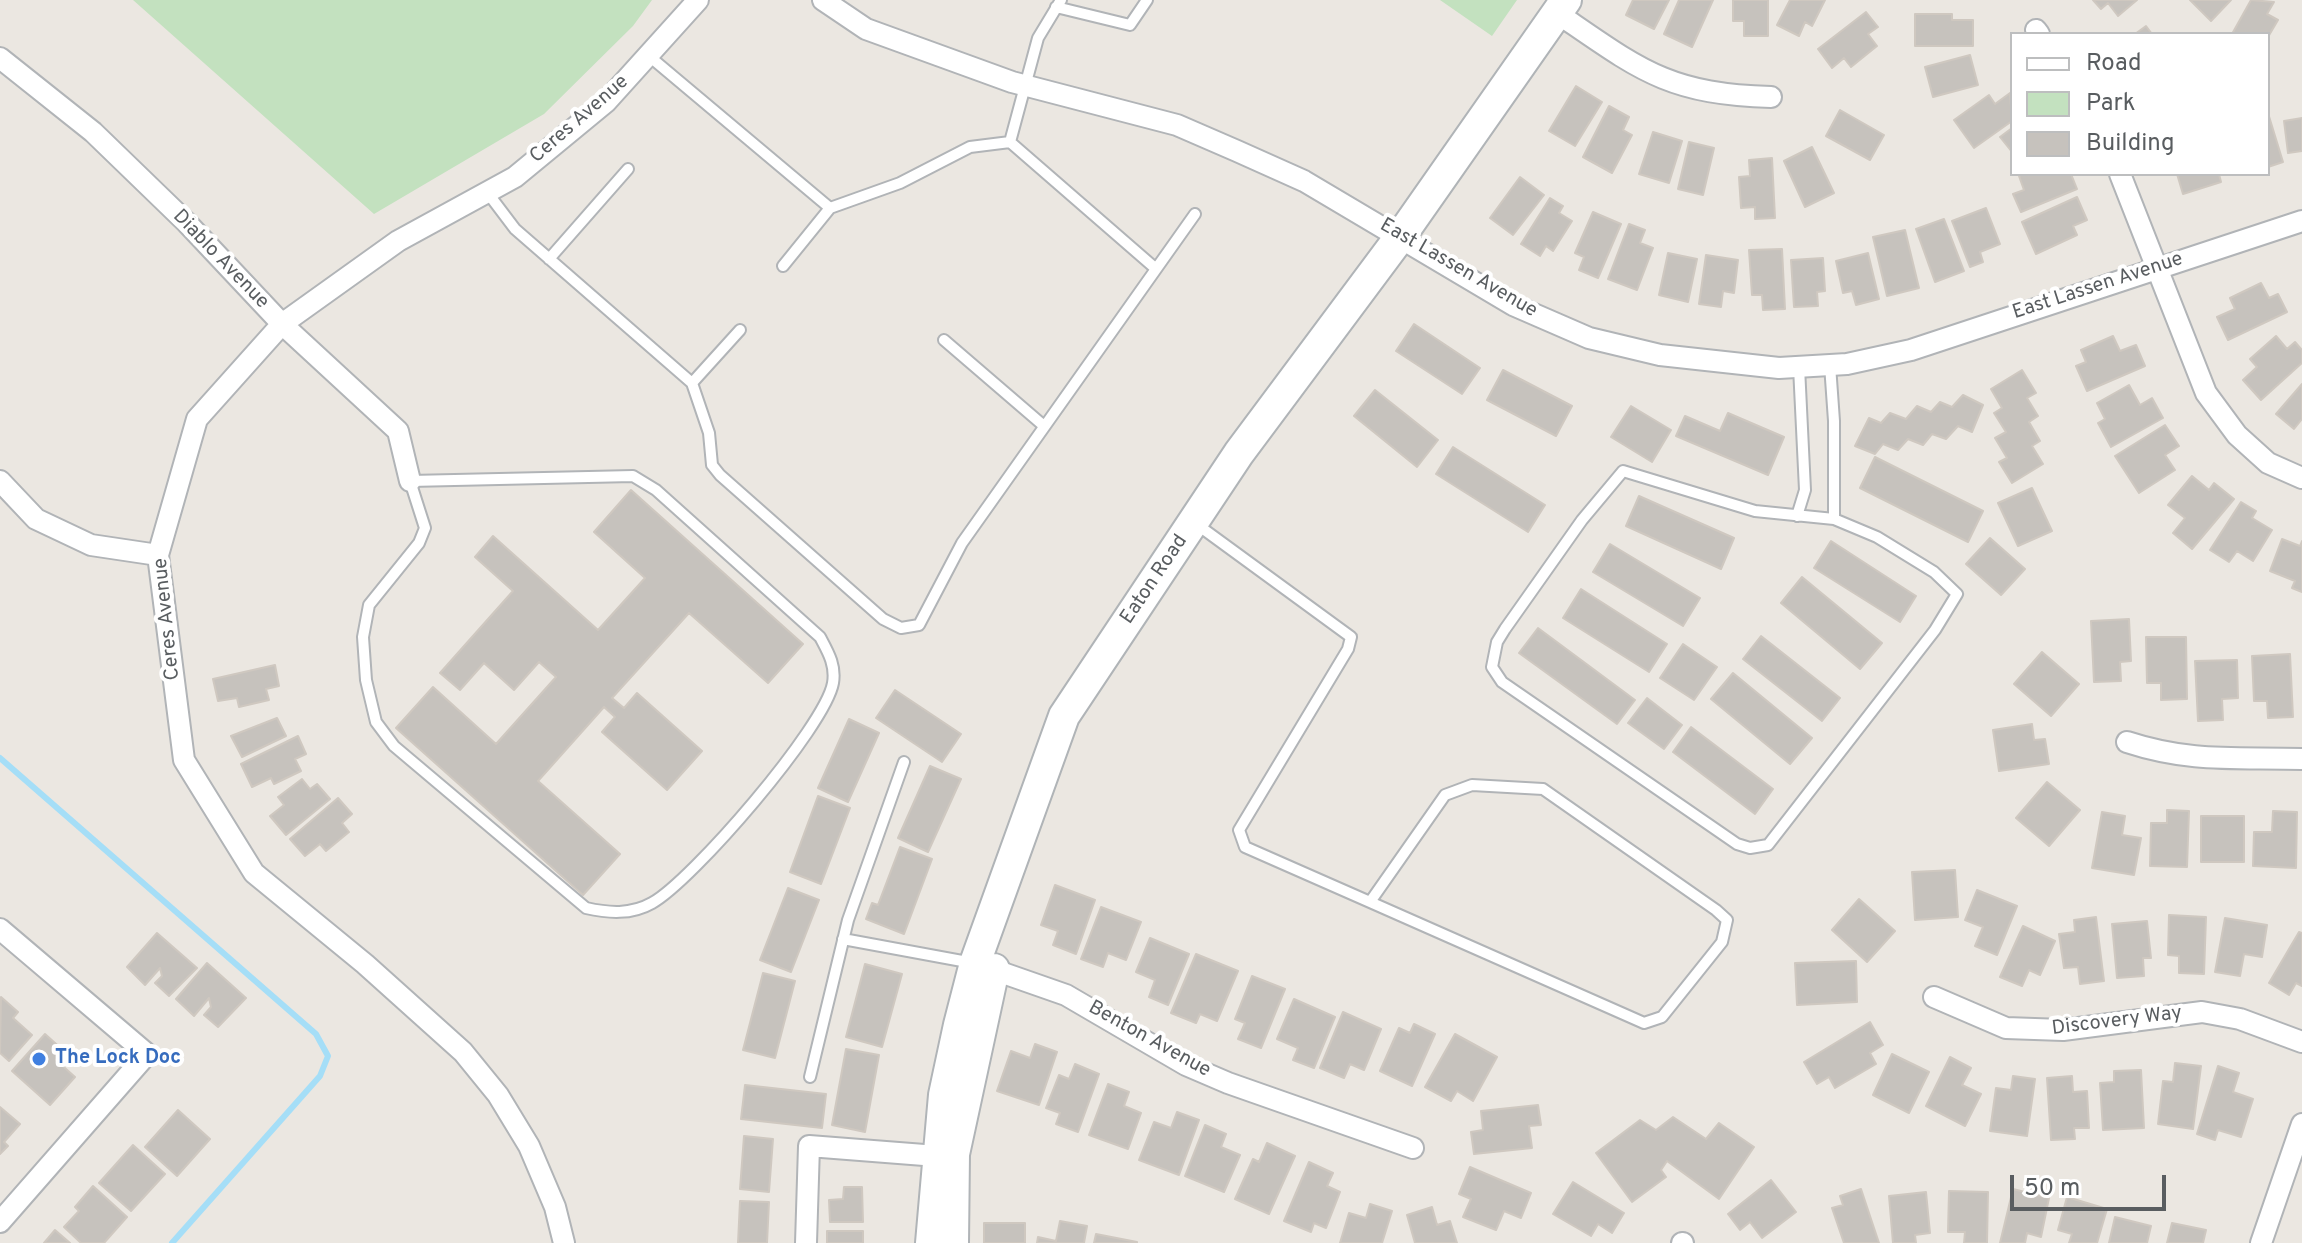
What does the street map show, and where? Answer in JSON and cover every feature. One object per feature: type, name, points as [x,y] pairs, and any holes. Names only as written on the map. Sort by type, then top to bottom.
[{"type":"street","name":"Ceres Avenue","points":[[564,1243],[555,1207],[529,1146],[498,1095],[463,1052],[365,964],[254,873],[184,760],[158,555],[197,419],[282,324],[398,241],[515,177],[606,102],[698,0]]},
{"type":"street","name":"East Lassen Avenue","points":[[823,0],[866,29],[1026,86],[1177,125],[1304,181],[1513,305],[1589,338],[1660,355],[1799,367],[1830,365],[1911,350],[2302,221]]},
{"type":"street","points":[[1561,6],[1635,67],[1674,85],[1718,95],[1771,97]]},
{"type":"street","name":"Eaton Road","points":[[931,1243],[944,1095],[1064,716],[1200,527],[1239,453],[1408,242],[1561,6]]},
{"type":"street","name":"Diablo Avenue","points":[[0,58],[93,132],[187,223],[282,324],[398,431],[410,481]]},
{"type":"street","points":[[2121,176],[2206,393],[2237,435],[2268,463],[2302,478]]},
{"type":"street","points":[[0,481],[36,519],[91,545],[158,555]]},
{"type":"street","points":[[2127,742],[2165,754],[2200,759],[2302,759]]},
{"type":"street","points":[[0,929],[147,1054],[0,1222]]},
{"type":"street","points":[[953,1243],[954,1154],[984,966]]},
{"type":"street","name":"Benton Avenue","points":[[984,966],[1066,995],[1186,1065],[1228,1083],[1413,1148]]},
{"type":"street","name":"Discovery Way","points":[[1934,997],[2006,1028],[2063,1030],[2202,1012],[2240,1019],[2302,1042]]},
{"type":"street","points":[[2261,1243],[2302,1124]]},
{"type":"street","points":[[806,1243],[809,1146],[937,1156]]},
{"type":"lane","points":[[1010,142],[1038,38],[1058,4],[1130,25],[1147,0]]},
{"type":"lane","points":[[649,56],[830,208]]},
{"type":"lane","points":[[783,266],[830,208],[900,183],[970,147],[1010,142],[1155,268]]},
{"type":"lane","points":[[549,259],[628,169]]},
{"type":"lane","points":[[487,192],[515,229],[692,383],[709,433],[712,465],[720,475],[883,619],[901,628],[919,625],[962,543],[1195,214]]},
{"type":"lane","points":[[692,383],[740,330]]},
{"type":"lane","points":[[944,340],[1044,426]]},
{"type":"lane","points":[[1830,365],[1834,421],[1834,519]]},
{"type":"lane","points":[[1797,516],[1805,490],[1799,367]]},
{"type":"lane","points":[[1623,471],[1728,504],[1834,519],[1877,537],[1934,572],[1957,594],[1935,630],[1768,845],[1750,848],[1737,844],[1514,691],[1494,673],[1492,658],[1505,629],[1614,477],[1623,471]]},
{"type":"lane","points":[[633,476],[656,490],[820,637],[833,662],[833,684],[818,715],[762,795],[652,903],[613,914],[586,908],[394,746],[376,722],[366,680],[363,637],[369,605],[419,543],[425,528],[410,481],[633,476]]},
{"type":"lane","points":[[1200,527],[1351,637],[1348,649],[1239,830],[1239,838],[1245,847],[1644,1023],[1662,1017],[1722,942],[1727,930],[1727,920],[1716,910],[1543,789],[1533,786],[1472,785],[1445,795],[1370,902]]},
{"type":"lane","points":[[810,1077],[843,939],[904,762]]},
{"type":"lane","points":[[843,939],[984,966]]},
{"type":"green space","points":[[133,0],[652,0],[633,26],[544,114],[374,214]]},
{"type":"green space","points":[[1440,0],[1517,0],[1492,36]]},
{"type":"building","points":[[1633,0],[1669,0],[1654,29],[1626,15]]},
{"type":"building","points":[[1679,0],[1713,0],[1692,47],[1664,34]]},
{"type":"building","points":[[1733,0],[1768,0],[1768,36],[1744,36],[1744,21],[1733,21]]},
{"type":"building","points":[[1790,0],[1825,0],[1812,26],[1805,22],[1799,36],[1777,25]]},
{"type":"building","points":[[2093,0],[2137,0],[2118,16],[2108,3],[2101,9]]},
{"type":"building","points":[[2190,0],[2231,0],[2211,21]]},
{"type":"building","points":[[2251,0],[2274,2],[2267,14],[2278,20],[2270,34],[2233,32]]},
{"type":"building","points":[[1866,12],[1878,27],[1868,34],[1877,46],[1851,67],[1844,58],[1832,68],[1818,49]]},
{"type":"building","points":[[1915,14],[1952,14],[1952,20],[1973,20],[1973,46],[1915,46]]},
{"type":"building","points":[[1970,55],[1978,85],[1933,97],[1925,67]]},
{"type":"building","points":[[1576,86],[1602,102],[1575,146],[1549,131]]},
{"type":"building","points":[[2010,93],[2010,122],[1974,148],[1954,120],[1989,95],[1995,104]]},
{"type":"building","points":[[1609,106],[1629,117],[1623,130],[1632,135],[1612,173],[1583,157]]},
{"type":"building","points":[[1840,110],[1884,135],[1870,160],[1826,136]]},
{"type":"building","points":[[2302,118],[2302,151],[2288,153],[2284,121]]},
{"type":"building","points":[[2270,120],[2283,162],[2270,166]]},
{"type":"building","points":[[2010,130],[2010,150],[2000,137]]},
{"type":"building","points":[[1653,132],[1682,141],[1669,183],[1639,174]]},
{"type":"building","points":[[1689,142],[1714,148],[1703,195],[1678,189]]},
{"type":"building","points":[[1812,147],[1834,193],[1805,207],[1784,161]]},
{"type":"building","points":[[1772,158],[1775,218],[1755,219],[1755,207],[1741,208],[1739,177],[1750,176],[1749,160]]},
{"type":"building","points":[[2019,176],[2072,176],[2077,189],[2021,212],[2013,194],[2024,190]]},
{"type":"building","points":[[2178,176],[2220,176],[2221,182],[2183,194]]},
{"type":"building","points":[[1520,177],[1544,195],[1513,235],[1490,218]]},
{"type":"building","points":[[2077,197],[2087,220],[2073,226],[2077,235],[2036,254],[2022,222]]},
{"type":"building","points":[[1550,198],[1563,206],[1559,213],[1572,221],[1553,251],[1546,246],[1540,256],[1521,244]]},
{"type":"building","points":[[1986,208],[2000,244],[1980,252],[1983,262],[1970,267],[1952,221]]},
{"type":"building","points":[[1593,212],[1621,224],[1598,278],[1579,270],[1584,257],[1575,253]]},
{"type":"building","points":[[1944,219],[1964,271],[1935,282],[1916,229]]},
{"type":"building","points":[[1629,224],[1645,230],[1640,243],[1653,248],[1637,290],[1608,279]]},
{"type":"building","points":[[1905,230],[1919,288],[1887,296],[1873,237]]},
{"type":"building","points":[[1782,249],[1785,309],[1763,310],[1762,295],[1752,295],[1749,250]]},
{"type":"building","points":[[1668,253],[1697,259],[1688,302],[1659,295]]},
{"type":"building","points":[[1868,253],[1879,299],[1856,305],[1852,291],[1843,293],[1836,261]]},
{"type":"building","points":[[1706,255],[1738,260],[1734,293],[1723,291],[1721,307],[1699,304]]},
{"type":"building","points":[[1823,258],[1825,291],[1817,292],[1818,306],[1794,307],[1791,260]]},
{"type":"building","points":[[2261,283],[2269,298],[2278,294],[2287,312],[2228,340],[2217,317],[2235,309],[2230,298]]},
{"type":"building","points":[[1414,324],[1480,368],[1462,394],[1396,351]]},
{"type":"building","points":[[2113,336],[2120,351],[2136,345],[2145,366],[2087,391],[2076,366],[2086,362],[2081,350]]},
{"type":"building","points":[[2276,336],[2287,349],[2295,342],[2302,350],[2302,363],[2261,400],[2243,380],[2257,367],[2250,359]]},
{"type":"building","points":[[1503,370],[1572,406],[1556,436],[1487,400]]},
{"type":"building","points":[[2022,370],[2036,393],[2027,398],[2038,416],[2029,422],[2040,441],[2032,446],[2043,464],[2012,483],[1999,462],[2007,458],[1995,438],[2006,432],[1994,413],[2002,408],[1991,389]]},
{"type":"building","points":[[2302,384],[2302,419],[2294,429],[2276,414]]},
{"type":"building","points":[[2129,385],[2140,405],[2152,398],[2163,418],[2111,447],[2098,423],[2105,419],[2097,403]]},
{"type":"building","points":[[1375,390],[1438,440],[1417,467],[1354,416]]},
{"type":"building","points":[[1963,395],[1983,405],[1972,432],[1958,426],[1946,439],[1932,434],[1923,445],[1908,439],[1898,450],[1883,444],[1875,454],[1855,446],[1869,418],[1881,423],[1890,413],[1906,419],[1917,406],[1931,412],[1940,402],[1952,407]]},
{"type":"building","points":[[1631,406],[1671,430],[1652,462],[1611,437]]},
{"type":"building","points":[[1728,413],[1784,437],[1768,475],[1676,436],[1685,416],[1720,431]]},
{"type":"building","points":[[2165,425],[2179,446],[2165,455],[2175,470],[2139,493],[2115,456]]},
{"type":"building","points":[[1453,447],[1545,505],[1528,532],[1436,474]]},
{"type":"building","points":[[1875,457],[1983,511],[1968,542],[1860,488]]},
{"type":"building","points":[[2192,476],[2209,490],[2214,483],[2234,499],[2192,549],[2173,533],[2185,518],[2168,505]]},
{"type":"building","points":[[2032,488],[2052,531],[2018,546],[1998,503]]},
{"type":"building","points":[[631,490],[803,644],[768,683],[689,613],[612,698],[624,708],[637,693],[702,751],[667,790],[602,732],[615,717],[604,707],[538,781],[620,854],[583,895],[396,728],[433,687],[496,744],[556,677],[539,662],[514,690],[484,663],[460,690],[440,673],[513,591],[475,557],[493,536],[598,630],[645,578],[594,532]]},
{"type":"building","points":[[1639,496],[1734,538],[1721,569],[1626,526]]},
{"type":"building","points":[[2241,502],[2256,511],[2252,518],[2272,530],[2253,561],[2237,551],[2229,562],[2210,550]]},
{"type":"building","points":[[1990,538],[2025,569],[2001,595],[1966,564]]},
{"type":"building","points":[[2282,539],[2300,546],[2302,541],[2302,592],[2292,588],[2295,581],[2270,571]]},
{"type":"building","points":[[1831,541],[1916,596],[1900,622],[1814,568]]},
{"type":"building","points":[[1610,544],[1700,598],[1683,626],[1593,572]]},
{"type":"building","points":[[1802,577],[1882,643],[1860,669],[1781,603]]},
{"type":"building","points":[[1581,589],[1667,644],[1649,672],[1563,618]]},
{"type":"building","points":[[2129,619],[2131,661],[2120,662],[2121,681],[2094,682],[2091,621]]},
{"type":"building","points":[[1538,628],[1635,700],[1617,724],[1519,653]]},
{"type":"building","points":[[1761,636],[1840,698],[1822,721],[1743,659]]},
{"type":"building","points":[[2146,637],[2186,637],[2187,699],[2161,700],[2161,683],[2147,683]]},
{"type":"building","points":[[1683,644],[1717,667],[1694,700],[1660,678]]},
{"type":"building","points":[[2042,652],[2079,684],[2051,716],[2014,684]]},
{"type":"building","points":[[2290,654],[2293,717],[2268,718],[2267,701],[2254,701],[2252,656]]},
{"type":"building","points":[[2237,660],[2238,698],[2222,699],[2223,720],[2198,721],[2195,661]]},
{"type":"building","points":[[275,665],[279,686],[266,689],[269,700],[239,707],[237,698],[218,701],[213,679]]},
{"type":"building","points":[[1733,673],[1812,738],[1790,764],[1711,699]]},
{"type":"building","points":[[895,690],[961,734],[942,762],[876,718]]},
{"type":"building","points":[[1647,698],[1682,725],[1664,749],[1628,723]]},
{"type":"building","points":[[277,718],[286,736],[242,757],[231,736]]},
{"type":"building","points":[[849,719],[879,733],[848,802],[818,788]]},
{"type":"building","points":[[2032,724],[2034,740],[2045,739],[2049,764],[1999,771],[1993,730]]},
{"type":"building","points":[[1691,727],[1773,789],[1755,814],[1673,752]]},
{"type":"building","points":[[298,736],[306,754],[295,759],[301,771],[274,784],[271,778],[252,787],[241,764]]},
{"type":"building","points":[[930,766],[961,779],[928,852],[898,838]]},
{"type":"building","points":[[302,779],[310,789],[317,784],[330,799],[286,835],[270,816],[284,805],[278,797]]},
{"type":"building","points":[[2047,782],[2080,810],[2049,846],[2016,818]]},
{"type":"building","points":[[818,796],[850,808],[821,884],[790,872]]},
{"type":"building","points":[[338,798],[352,814],[342,823],[349,832],[326,851],[320,844],[305,856],[290,839]]},
{"type":"building","points":[[2167,810],[2189,811],[2187,867],[2150,866],[2151,823],[2167,823]]},
{"type":"building","points":[[2273,811],[2297,812],[2296,868],[2253,866],[2254,832],[2272,832]]},
{"type":"building","points":[[2102,812],[2125,816],[2122,835],[2141,838],[2134,875],[2092,868]]},
{"type":"building","points":[[2201,816],[2244,816],[2244,862],[2201,862]]},
{"type":"building","points":[[900,847],[932,859],[904,934],[866,919],[872,903],[878,905]]},
{"type":"building","points":[[1955,870],[1958,917],[1915,920],[1912,872]]},
{"type":"building","points":[[1055,885],[1095,900],[1076,954],[1053,945],[1058,931],[1041,925]]},
{"type":"building","points":[[788,888],[819,900],[791,972],[760,960]]},
{"type":"building","points":[[1977,890],[2017,906],[1997,955],[1975,946],[1983,927],[1965,920]]},
{"type":"building","points":[[1859,899],[1895,931],[1867,962],[1832,930]]},
{"type":"building","points":[[1101,907],[1141,922],[1126,960],[1108,953],[1103,967],[1081,959]]},
{"type":"building","points":[[2169,915],[2206,917],[2204,974],[2179,973],[2179,956],[2168,955]]},
{"type":"building","points":[[2096,917],[2104,981],[2080,984],[2078,967],[2064,968],[2059,934],[2075,932],[2074,920]]},
{"type":"building","points":[[2225,918],[2267,925],[2262,957],[2244,954],[2240,976],[2215,972]]},
{"type":"building","points":[[2147,921],[2151,958],[2143,958],[2144,976],[2117,978],[2112,924]]},
{"type":"building","points":[[2023,926],[2055,941],[2040,975],[2029,970],[2022,986],[2000,977]]},
{"type":"building","points":[[2299,932],[2302,933],[2302,986],[2296,983],[2289,995],[2269,983]]},
{"type":"building","points":[[157,933],[197,968],[169,996],[155,983],[162,976],[160,968],[145,985],[127,967]]},
{"type":"building","points":[[1150,938],[1189,954],[1168,1005],[1149,997],[1155,980],[1136,972]]},
{"type":"building","points":[[1196,954],[1238,971],[1217,1021],[1200,1014],[1196,1023],[1171,1013]]},
{"type":"building","points":[[1856,961],[1857,1002],[1797,1005],[1795,963]]},
{"type":"building","points":[[207,963],[246,998],[218,1027],[204,1015],[211,1007],[209,998],[194,1016],[176,999]]},
{"type":"building","points":[[865,964],[902,974],[882,1047],[846,1037]]},
{"type":"building","points":[[763,973],[795,981],[775,1058],[743,1050]]},
{"type":"building","points":[[1252,976],[1285,989],[1261,1048],[1238,1039],[1245,1023],[1235,1019]]},
{"type":"building","points":[[1,997],[18,1012],[13,1018],[32,1035],[9,1061],[0,1053]]},
{"type":"building","points":[[1294,999],[1335,1017],[1314,1068],[1293,1060],[1298,1048],[1277,1039]]},
{"type":"building","points":[[1343,1012],[1381,1029],[1364,1070],[1350,1064],[1344,1078],[1320,1068]]},
{"type":"building","points":[[1870,1022],[1883,1045],[1870,1053],[1876,1064],[1835,1088],[1829,1077],[1817,1084],[1804,1062]]},
{"type":"building","points":[[1414,1024],[1435,1034],[1412,1086],[1380,1071],[1399,1028],[1410,1033]]},
{"type":"building","points":[[45,1034],[64,1051],[56,1060],[75,1077],[50,1105],[12,1071]]},
{"type":"building","points":[[1455,1034],[1497,1057],[1473,1101],[1457,1091],[1451,1101],[1425,1087]]},
{"type":"building","points":[[1035,1044],[1057,1052],[1039,1105],[997,1091],[1011,1051],[1030,1058]]},
{"type":"building","points":[[846,1049],[879,1055],[865,1132],[832,1125]]},
{"type":"building","points":[[1892,1054],[1929,1072],[1909,1113],[1873,1095]]},
{"type":"building","points":[[1950,1057],[1971,1068],[1962,1085],[1981,1094],[1965,1126],[1926,1106]]},
{"type":"building","points":[[2175,1063],[2201,1066],[2193,1129],[2158,1124],[2163,1081],[2173,1082]]},
{"type":"building","points":[[1075,1064],[1099,1074],[1078,1132],[1056,1124],[1060,1113],[1046,1108],[1059,1075],[1069,1079]]},
{"type":"building","points":[[2218,1066],[2239,1073],[2233,1092],[2253,1099],[2241,1137],[2218,1130],[2215,1140],[2197,1134]]},
{"type":"building","points":[[2141,1070],[2144,1128],[2103,1130],[2100,1083],[2114,1082],[2114,1071]]},
{"type":"building","points":[[2013,1076],[2035,1079],[2027,1136],[1990,1131],[1996,1088],[2011,1090]]},
{"type":"building","points":[[2072,1076],[2073,1092],[2087,1091],[2089,1128],[2074,1128],[2075,1139],[2051,1140],[2047,1078]]},
{"type":"building","points":[[1108,1084],[1129,1092],[1124,1106],[1141,1113],[1128,1149],[1089,1135]]},
{"type":"building","points":[[745,1085],[826,1094],[822,1128],[741,1119]]},
{"type":"building","points":[[1538,1105],[1541,1125],[1529,1126],[1532,1148],[1474,1154],[1471,1132],[1483,1130],[1481,1111]]},
{"type":"building","points":[[0,1107],[20,1124],[4,1142],[8,1146],[0,1154]]},
{"type":"building","points":[[178,1110],[210,1139],[177,1176],[145,1147]]},
{"type":"building","points":[[1177,1112],[1199,1120],[1179,1175],[1139,1160],[1154,1122],[1171,1128]]},
{"type":"building","points":[[1673,1117],[1706,1139],[1719,1123],[1754,1147],[1719,1199],[1667,1161],[1661,1170],[1666,1177],[1632,1202],[1596,1153],[1640,1120],[1656,1130]]},
{"type":"building","points":[[1205,1125],[1226,1134],[1221,1147],[1240,1155],[1224,1192],[1185,1176]]},
{"type":"building","points":[[744,1136],[773,1139],[769,1192],[740,1189]]},
{"type":"building","points":[[1267,1143],[1295,1156],[1269,1214],[1235,1199],[1253,1159],[1259,1162]]},
{"type":"building","points":[[133,1145],[165,1174],[131,1211],[99,1183]]},
{"type":"building","points":[[1309,1162],[1333,1173],[1327,1186],[1340,1192],[1326,1228],[1314,1223],[1311,1232],[1284,1221]]},
{"type":"building","points":[[1470,1167],[1531,1193],[1521,1218],[1504,1211],[1496,1230],[1463,1217],[1471,1199],[1459,1194]]},
{"type":"building","points":[[1771,1180],[1796,1212],[1762,1238],[1750,1222],[1740,1230],[1728,1214]]},
{"type":"building","points":[[1573,1182],[1624,1213],[1612,1233],[1598,1224],[1591,1236],[1553,1214]]},
{"type":"building","points":[[93,1186],[127,1217],[104,1243],[81,1243],[64,1227],[79,1211],[75,1207]]},
{"type":"building","points":[[844,1187],[862,1187],[863,1222],[830,1222],[829,1200],[843,1199]]},
{"type":"building","points":[[1861,1189],[1879,1243],[1844,1243],[1832,1208],[1843,1205],[1840,1196]]},
{"type":"building","points":[[2013,1189],[2049,1198],[2041,1237],[2027,1233],[2025,1243],[2000,1243]]},
{"type":"building","points":[[1949,1191],[1988,1192],[1987,1243],[1964,1243],[1965,1232],[1948,1232]]},
{"type":"building","points":[[1926,1192],[1930,1233],[1915,1235],[1916,1243],[1893,1243],[1889,1196]]},
{"type":"building","points":[[2067,1197],[2107,1209],[2097,1243],[2069,1243],[2072,1234],[2058,1230]]},
{"type":"building","points":[[740,1201],[769,1202],[767,1243],[738,1243]]},
{"type":"building","points":[[1370,1204],[1392,1211],[1382,1243],[1340,1243],[1349,1213],[1366,1218]]},
{"type":"building","points":[[1432,1207],[1437,1225],[1450,1221],[1457,1243],[1415,1243],[1407,1215]]},
{"type":"building","points":[[2115,1217],[2151,1226],[2147,1243],[2109,1243]]},
{"type":"building","points":[[1060,1221],[1087,1226],[1084,1243],[1037,1243],[1038,1237],[1056,1241]]},
{"type":"building","points":[[984,1223],[1025,1223],[1025,1243],[984,1243]]},
{"type":"building","points":[[2172,1223],[2206,1230],[2203,1243],[2167,1243]]},
{"type":"building","points":[[55,1230],[70,1243],[44,1243]]},
{"type":"building","points":[[827,1231],[863,1231],[863,1243],[827,1243]]},
{"type":"building","points":[[1096,1234],[1137,1242],[1137,1243],[1094,1243]]},
{"type":"waterway","points":[[0,758],[316,1034],[328,1056],[320,1076],[172,1243]]},
{"type":"place","name":"The Lock Doc","points":[[39,1059]]}]
